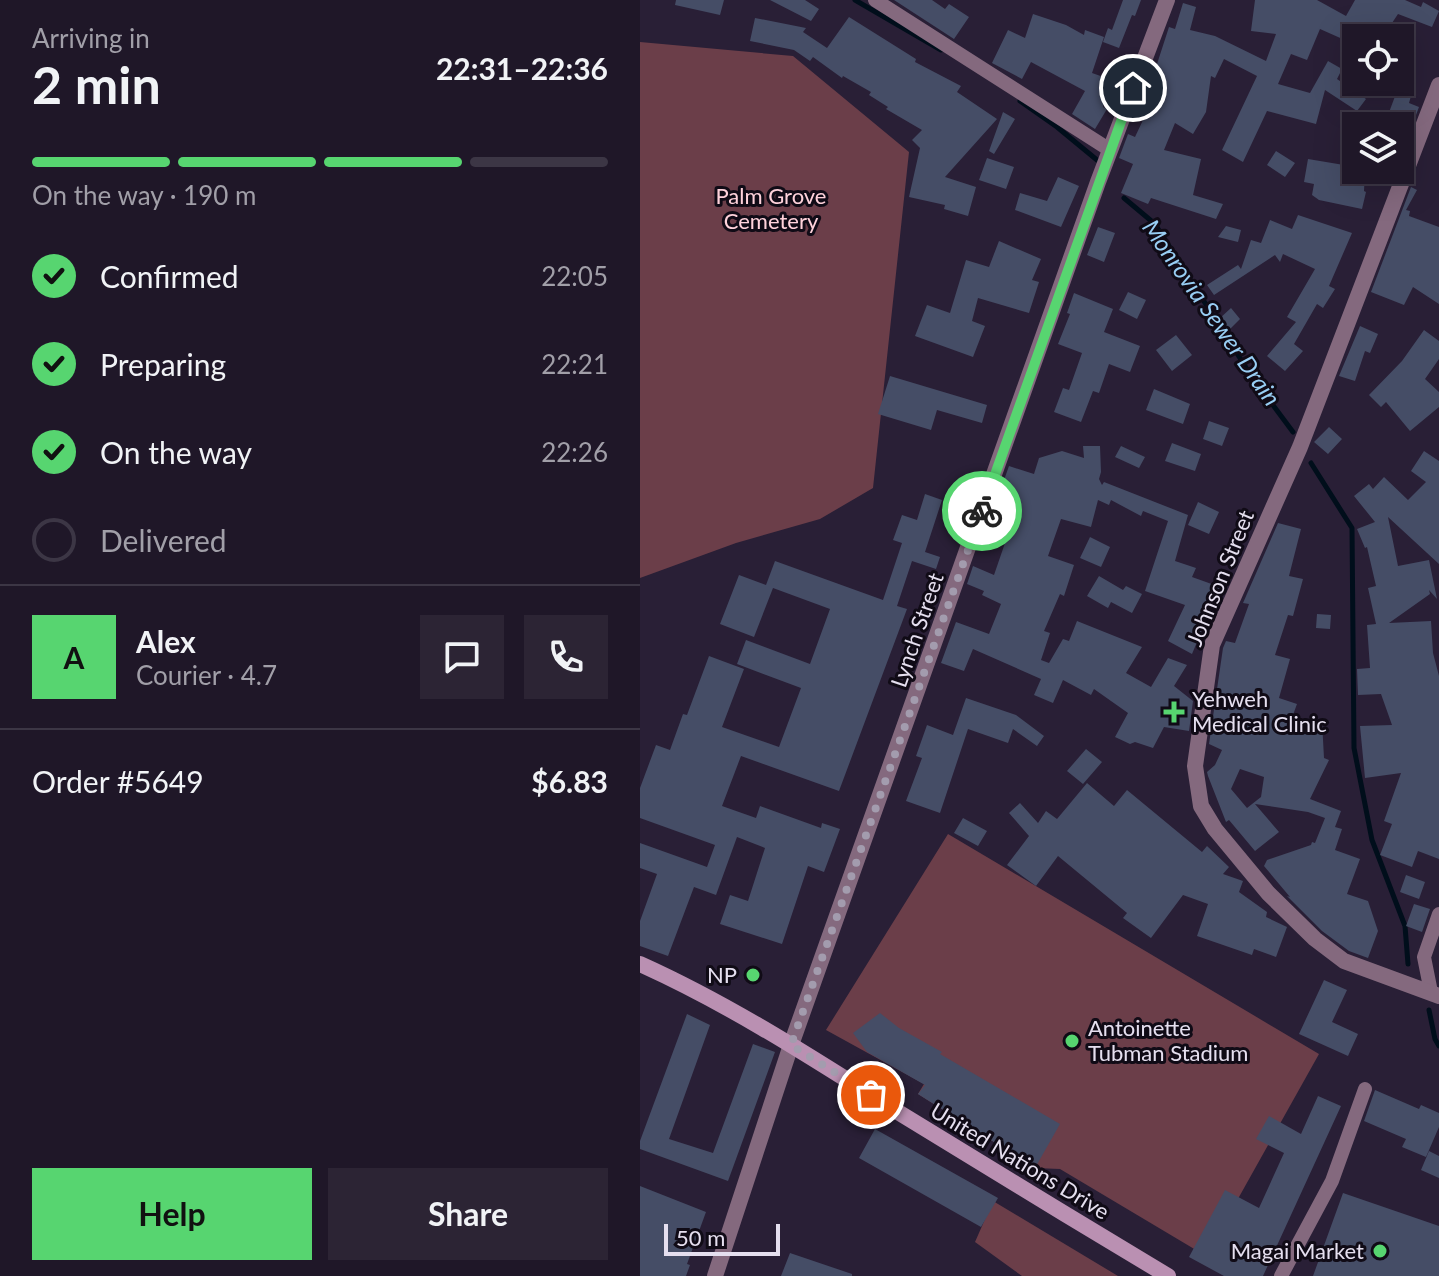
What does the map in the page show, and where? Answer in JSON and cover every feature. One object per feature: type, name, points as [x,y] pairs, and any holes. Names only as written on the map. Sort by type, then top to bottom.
[{"type":"main road","name":"United Nations Drive","points":[[640,964],[688,987],[791,1045],[1168,1276]]},
{"type":"street","points":[[875,0],[1110,150]]},
{"type":"street","name":"Lynch Street","points":[[715,1276],[791,1045],[1110,150],[1167,0]]},
{"type":"street","name":"Johnson Street","points":[[1435,994],[1344,961],[1296,921],[1268,893],[1215,829],[1201,806],[1195,766],[1212,645],[1300,447],[1439,85]]},
{"type":"street","points":[[1435,994],[1424,957],[1439,914]]},
{"type":"street","points":[[1281,1276],[1337,1170],[1365,1089]]},
{"type":"green space","name":"Palm Grove Cemetery","points":[[640,42],[793,56],[909,152],[873,488],[820,519],[736,543],[640,578]]},
{"type":"green space","name":"Antoinette Tubman Stadium","points":[[948,834],[1319,1054],[1206,1256],[1060,1169],[1035,1168],[918,1094],[924,1084],[826,1030]]},
{"type":"green space","points":[[993,1201],[1118,1276],[1022,1276],[975,1242]]},
{"type":"building","points":[[676,0],[724,0],[720,15],[675,5]]},
{"type":"building","points":[[770,0],[805,0],[819,9],[811,21]]},
{"type":"building","points":[[894,0],[932,0],[945,9],[949,4],[969,17],[954,39]]},
{"type":"building","points":[[1123,0],[1141,0],[1119,48],[1103,42],[1108,28],[1112,30]]},
{"type":"building","points":[[1255,0],[1317,0],[1346,16],[1355,0],[1405,0],[1421,7],[1423,2],[1439,11],[1432,27],[1398,14],[1391,24],[1342,24],[1342,39],[1320,29],[1307,60],[1291,54],[1278,84],[1310,93],[1328,61],[1342,69],[1337,79],[1342,82],[1342,96],[1362,96],[1366,99],[1357,111],[1325,90],[1316,124],[1267,111],[1243,162],[1222,150],[1257,76],[1224,59],[1215,78],[1211,76],[1206,112],[1193,134],[1175,123],[1164,150],[1201,159],[1193,195],[1223,204],[1216,219],[1151,198],[1148,204],[1121,193],[1133,164],[1119,158],[1128,134],[1135,137],[1160,84],[1149,79],[1169,27],[1175,29],[1183,3],[1196,7],[1190,30],[1215,36],[1266,61],[1276,34],[1251,31]]},
{"type":"building","points":[[1033,14],[1084,35],[1085,30],[1104,37],[1092,73],[1112,80],[1103,107],[1107,109],[1095,129],[1072,114],[1085,91],[1031,62],[1022,79],[992,63],[1008,30],[1025,38]]},
{"type":"building","points":[[849,17],[916,59],[915,62],[961,86],[957,92],[997,119],[945,177],[976,187],[968,216],[944,209],[945,205],[909,197],[920,148],[912,140],[922,130],[886,109],[888,107],[869,95],[871,92],[842,78],[813,57],[810,61],[794,50],[750,41],[755,18],[806,28],[803,32],[827,48]]},
{"type":"building","points":[[1395,96],[1411,96],[1409,103],[1419,107],[1414,120],[1414,112],[1389,112]]},
{"type":"building","points":[[1003,112],[1015,119],[994,154],[989,151]]},
{"type":"building","points":[[1276,151],[1295,163],[1285,177],[1267,165]]},
{"type":"building","points":[[987,158],[1014,167],[1006,189],[979,180]]},
{"type":"building","points":[[1308,159],[1342,165],[1342,184],[1364,184],[1362,209],[1319,200],[1312,195],[1314,184],[1304,182]]},
{"type":"building","points":[[1058,177],[1079,186],[1061,227],[1015,210],[1020,193],[1047,201]]},
{"type":"building","points":[[1411,187],[1417,190],[1406,210],[1410,211],[1409,216],[1439,227],[1439,304],[1413,287],[1404,305],[1371,292]]},
{"type":"building","points":[[1298,215],[1352,233],[1329,286],[1335,289],[1323,308],[1317,304],[1294,344],[1303,351],[1285,371],[1267,356],[1296,322],[1287,317],[1315,269],[1283,254],[1280,262],[1275,255],[1214,295],[1207,285],[1238,265],[1241,269],[1251,240],[1261,243],[1270,220],[1292,229]]},
{"type":"building","points":[[1226,226],[1241,230],[1238,242],[1218,237]]},
{"type":"building","points":[[1098,227],[1115,233],[1104,262],[1087,255]]},
{"type":"building","points":[[999,241],[1041,259],[1032,280],[1039,282],[1029,313],[978,298],[972,321],[985,326],[973,357],[915,336],[927,305],[950,313],[966,260],[989,267]]},
{"type":"building","points":[[1128,292],[1146,300],[1137,319],[1119,310]]},
{"type":"building","points":[[1074,293],[1113,309],[1104,332],[1140,346],[1130,372],[1109,364],[1099,393],[1093,391],[1081,422],[1054,412],[1063,388],[1069,390],[1082,353],[1058,344],[1070,314],[1067,313]]},
{"type":"building","points":[[1231,308],[1240,319],[1229,330],[1219,319]]},
{"type":"building","points":[[1360,326],[1378,334],[1370,353],[1365,351],[1355,381],[1339,376]]},
{"type":"building","points":[[1424,330],[1439,341],[1439,359],[1425,379],[1439,392],[1439,407],[1410,431],[1386,402],[1381,407],[1369,395],[1402,361]]},
{"type":"building","points":[[1176,335],[1192,355],[1172,371],[1156,350]]},
{"type":"building","points":[[890,376],[987,405],[982,423],[937,410],[931,430],[878,414]]},
{"type":"building","points":[[1154,389],[1190,404],[1183,424],[1146,410]]},
{"type":"building","points":[[1209,421],[1229,428],[1222,446],[1203,439]]},
{"type":"building","points":[[1329,427],[1342,439],[1328,454],[1314,442]]},
{"type":"building","points":[[1172,443],[1201,454],[1195,471],[1165,461]]},
{"type":"building","points":[[1083,446],[1100,446],[1099,479],[1102,485],[1104,482],[1188,515],[1175,561],[1196,568],[1192,577],[1220,587],[1192,654],[1168,641],[1185,605],[1145,591],[1168,521],[1143,511],[1141,516],[1111,500],[1109,505],[1098,500],[1091,527],[1061,519],[1048,556],[1074,565],[1064,596],[1060,594],[1044,631],[1050,633],[1041,660],[1049,663],[1063,639],[1069,641],[1077,621],[1142,647],[1126,673],[1151,687],[1168,658],[1187,665],[1174,686],[1193,701],[1189,731],[1164,727],[1153,748],[1135,742],[1130,744],[1115,737],[1128,713],[1094,689],[1091,695],[1063,680],[1053,703],[1034,695],[1041,679],[973,649],[964,671],[941,663],[956,622],[989,634],[1001,604],[982,595],[984,591],[967,584],[973,566],[994,575],[1020,501],[999,494],[1009,466],[1034,474],[1039,458],[1062,451],[1084,458]]},
{"type":"building","points":[[1121,446],[1145,457],[1139,468],[1115,457]]},
{"type":"building","points":[[1424,451],[1439,461],[1439,564],[1388,517],[1398,566],[1429,560],[1437,599],[1429,590],[1430,594],[1389,623],[1431,621],[1433,653],[1439,676],[1439,859],[1418,851],[1412,867],[1380,855],[1392,824],[1384,821],[1401,773],[1365,778],[1360,726],[1392,725],[1381,694],[1358,695],[1357,669],[1370,668],[1367,625],[1376,624],[1368,588],[1376,586],[1367,547],[1357,529],[1375,522],[1354,496],[1369,484],[1373,489],[1384,477],[1408,500],[1426,482],[1411,471]]},
{"type":"building","points":[[925,494],[942,500],[925,552],[940,557],[936,569],[912,561],[897,606],[907,609],[839,791],[741,756],[722,806],[756,818],[760,806],[821,828],[822,823],[840,829],[824,872],[808,866],[782,944],[720,924],[730,895],[748,901],[765,848],[737,837],[716,895],[694,887],[668,956],[640,946],[640,921],[657,874],[640,868],[640,843],[707,867],[715,845],[640,818],[640,788],[656,745],[670,750],[709,656],[744,669],[722,727],[779,747],[801,688],[737,664],[746,640],[810,664],[830,609],[773,588],[754,637],[720,624],[739,575],[766,585],[775,561],[883,600],[902,543],[893,540],[902,515],[917,520]]},
{"type":"building","points":[[1198,502],[1219,512],[1209,534],[1188,525]]},
{"type":"building","points":[[1278,523],[1301,529],[1289,576],[1303,579],[1293,616],[1288,615],[1275,655],[1290,659],[1279,698],[1297,704],[1290,723],[1322,721],[1324,758],[1329,760],[1310,799],[1341,811],[1335,827],[1342,829],[1335,850],[1360,859],[1347,894],[1368,901],[1378,931],[1368,958],[1349,951],[1322,931],[1287,896],[1290,897],[1264,866],[1267,860],[1315,843],[1325,818],[1308,812],[1255,804],[1279,832],[1255,851],[1229,820],[1226,822],[1208,776],[1207,772],[1215,765],[1222,750],[1209,744],[1223,648],[1226,641],[1235,643],[1249,604],[1243,603]],"holes":[[[1240,769],[1264,777],[1261,797],[1247,808],[1231,789]]]},
{"type":"building","points":[[1090,537],[1110,547],[1101,567],[1080,558]]},
{"type":"building","points":[[1099,576],[1123,590],[1126,586],[1142,594],[1132,613],[1111,602],[1108,608],[1087,596]]},
{"type":"building","points":[[1317,614],[1331,615],[1330,629],[1316,628]]},
{"type":"building","points":[[966,698],[1016,715],[1044,736],[1037,746],[1013,729],[1008,743],[968,729],[940,813],[906,801],[922,758],[916,756],[927,725],[953,735]]},
{"type":"building","points":[[1086,749],[1102,762],[1083,784],[1067,771]]},
{"type":"building","points":[[1087,783],[1114,806],[1127,790],[1202,852],[1207,846],[1229,867],[1223,874],[1243,881],[1239,892],[1267,912],[1266,917],[1287,927],[1276,957],[1254,949],[1252,955],[1197,936],[1208,904],[1183,895],[1151,938],[1123,918],[1127,913],[1058,856],[1036,886],[1007,865],[1029,836],[1009,813],[1020,803],[1038,823],[1046,811],[1057,819]]},
{"type":"building","points":[[963,818],[987,831],[978,846],[954,833]]},
{"type":"building","points":[[1406,875],[1425,882],[1419,899],[1400,892]]},
{"type":"building","points":[[1414,904],[1430,909],[1422,932],[1406,926]]},
{"type":"building","points":[[1324,980],[1347,990],[1332,1022],[1358,1034],[1348,1056],[1299,1034]]},
{"type":"building","points":[[880,1013],[899,1028],[942,1052],[940,1054],[1060,1124],[1035,1168],[918,1094],[925,1085],[867,1052],[853,1033]]},
{"type":"building","points":[[687,1014],[710,1025],[669,1139],[713,1153],[753,1044],[775,1052],[728,1181],[640,1149],[640,1141]]},
{"type":"building","points":[[1375,1090],[1419,1109],[1421,1105],[1439,1113],[1439,1127],[1426,1157],[1402,1147],[1406,1139],[1364,1121]]},
{"type":"building","points":[[1318,1096],[1341,1106],[1263,1276],[1224,1276],[1189,1257],[1225,1190],[1259,1208],[1284,1153],[1256,1139],[1269,1116],[1301,1134]]},
{"type":"building","points":[[875,1129],[998,1198],[981,1227],[859,1158]]},
{"type":"building","points":[[1429,1151],[1439,1156],[1439,1178],[1421,1170]]},
{"type":"building","points":[[640,1186],[706,1212],[687,1264],[690,1265],[686,1276],[640,1276]]},
{"type":"building","name":"Magai Market","points":[[1343,1193],[1439,1226],[1439,1276],[1313,1276]]},
{"type":"building","points":[[790,1253],[852,1274],[852,1276],[781,1276]]},
{"type":"waterway","name":"Monrovia Sewer Drain","points":[[855,0],[941,50]]},
{"type":"waterway","name":"Monrovia Sewer Drain","points":[[1020,101],[1097,160]]},
{"type":"waterway","name":"Monrovia Sewer Drain","points":[[1124,198],[1155,224],[1252,377],[1293,432]]},
{"type":"waterway","name":"Monrovia Sewer Drain","points":[[1311,463],[1352,528],[1354,748],[1372,840],[1405,926],[1408,964]]},
{"type":"waterway","name":"Monrovia Sewer Drain","points":[[1429,1010],[1439,1046]]},
{"type":"way so far","points":[[871,1095],[791,1045],[982,511]]},
{"type":"place","name":"Yehweh Medical Clinic","points":[[1174,712]]},
{"type":"place","name":"NP","points":[[753,975]]},
{"type":"place","name":"Antoinette Tubman Stadium","points":[[1072,1041]]},
{"type":"place","name":"Magai Market","points":[[1380,1251]]},
{"type":"route","points":[[982,511],[1133,88]]}]
